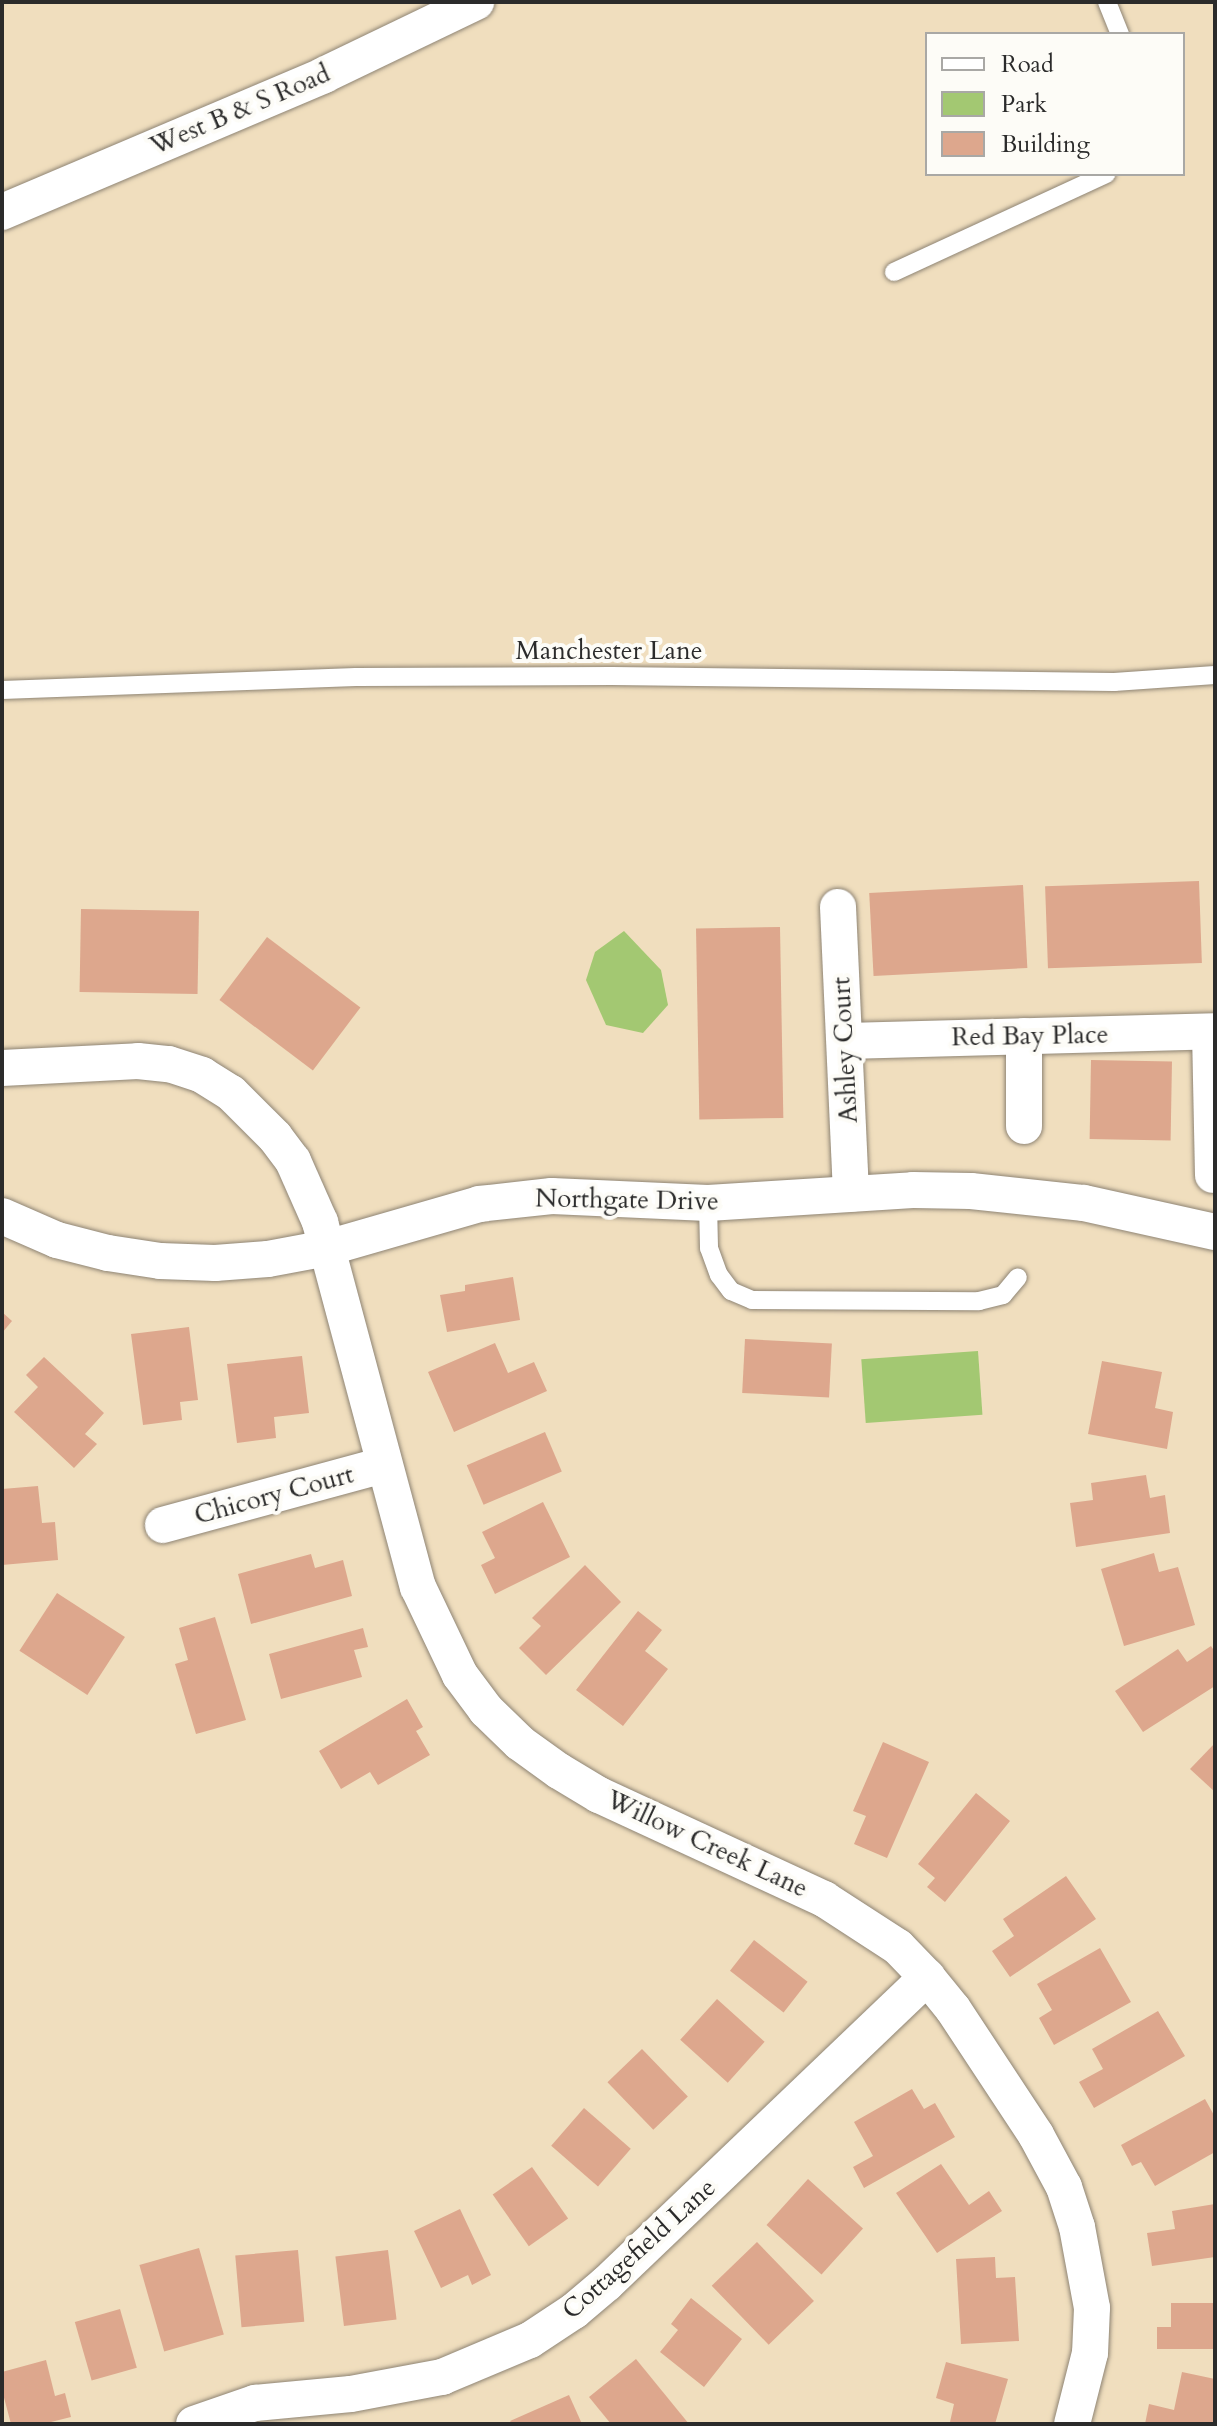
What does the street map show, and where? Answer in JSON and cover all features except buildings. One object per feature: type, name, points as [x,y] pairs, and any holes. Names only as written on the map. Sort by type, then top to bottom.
[{"type":"street","name":"West B & S Road","points":[[2,212],[324,75],[476,2]]},
{"type":"street","name":"Ashley Court","points":[[838,907],[851,1194]]},
{"type":"street","name":"Red Bay Place","points":[[845,1041],[1213,1032]]},
{"type":"street","points":[[1213,1032],[1213,1175]]},
{"type":"street","points":[[1024,1036],[1024,1126]]},
{"type":"street","name":"Willow Creek Lane","points":[[2,1068],[138,1061],[169,1064],[202,1075],[231,1093],[275,1137],[309,1194],[327,1248],[418,1587],[460,1675],[486,1710],[520,1743],[599,1795],[824,1899],[898,1947],[927,1977],[953,2009],[1036,2135],[1064,2187],[1077,2227],[1092,2308],[1090,2353],[1072,2424]]},
{"type":"street","name":"Northgate Drive","points":[[2,1216],[57,1240],[160,1261],[268,1259],[327,1248],[479,1204],[513,1198],[565,1196],[708,1203],[956,1190],[1025,1195],[1140,1213],[1215,1232]]},
{"type":"street","name":"Chicory Court","points":[[163,1525],[384,1465]]},
{"type":"street","name":"Cottagefield Lane","points":[[194,2424],[255,2403],[351,2394],[442,2377],[530,2340],[574,2311],[607,2283],[927,1977]]},
{"type":"lane","points":[[1107,2],[1119,32]]},
{"type":"lane","points":[[894,272],[1102,176]]},
{"type":"lane","name":"Manchester Lane","points":[[2,690],[371,677],[612,676],[1114,682],[1215,675]]},
{"type":"lane","points":[[708,1203],[709,1248],[719,1275],[731,1291],[752,1300],[979,1301],[1003,1295],[1018,1277]]},
{"type":"green space","points":[[624,931],[661,970],[668,1005],[643,1033],[606,1025],[586,980],[595,952]]},
{"type":"green space","points":[[978,1351],[982,1415],[866,1423],[861,1359]]}]
